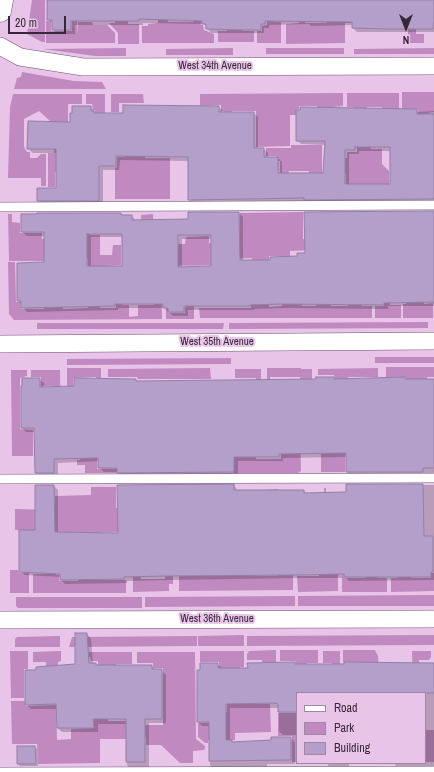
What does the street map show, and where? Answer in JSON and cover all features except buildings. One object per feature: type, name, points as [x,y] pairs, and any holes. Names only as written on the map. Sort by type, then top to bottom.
[{"type":"main road","points":[[0,11],[2,0]]},
{"type":"street","name":"West 34th Avenue","points":[[0,46],[20,57],[83,67],[434,66]]},
{"type":"street","name":"West 35th Avenue","points":[[0,344],[434,341]]},
{"type":"street","name":"West 36th Avenue","points":[[0,620],[434,619]]},
{"type":"lane","points":[[0,207],[434,205]]},
{"type":"lane","points":[[0,479],[434,478]]},
{"type":"lane","points":[[0,772],[434,771]]},
{"type":"green space","points":[[32,0],[45,0],[45,42],[42,42],[27,34]]},
{"type":"green space","points":[[158,0],[168,0],[168,22],[193,22],[193,0],[201,0],[201,25],[203,25],[204,30],[214,34],[214,43],[142,43],[142,26],[158,23]]},
{"type":"green space","points":[[267,0],[273,0],[273,22],[281,22],[281,43],[257,43],[257,31],[262,31],[262,26],[267,25]]},
{"type":"green space","points":[[299,0],[304,0],[305,23],[327,23],[327,18],[351,3],[351,23],[345,23],[345,43],[286,44],[286,24],[299,23]]},
{"type":"green space","points":[[416,3],[416,34],[424,34],[424,43],[408,43],[408,23]]},
{"type":"green space","points":[[128,15],[128,24],[139,24],[139,44],[118,44],[118,33],[109,23],[115,23],[115,18]]},
{"type":"green space","points":[[46,21],[51,21],[51,31],[72,31],[72,21],[77,21],[78,35],[78,22],[92,22],[93,25],[107,25],[115,33],[115,43],[46,43]]},
{"type":"green space","points":[[227,25],[242,25],[242,31],[254,31],[254,42],[218,42],[218,31],[227,31]]},
{"type":"green space","points":[[126,48],[126,56],[95,56],[43,49]]},
{"type":"green space","points":[[233,48],[233,55],[166,55],[166,49]]},
{"type":"green space","points":[[266,48],[344,48],[344,54],[266,54]]},
{"type":"green space","points":[[434,48],[434,54],[354,54],[354,49]]},
{"type":"green space","points":[[22,72],[74,81],[102,82],[106,89],[14,89],[17,78],[21,77]]},
{"type":"green space","points":[[402,92],[434,92],[434,112],[428,113],[428,142],[422,114],[418,114],[418,109],[402,109]]},
{"type":"green space","points":[[343,93],[343,106],[332,107],[332,111],[317,111],[317,106],[299,106],[299,109],[296,110],[296,115],[290,115],[290,146],[256,147],[256,111],[232,111],[224,128],[224,111],[221,111],[221,105],[200,106],[200,94]]},
{"type":"green space","points":[[347,93],[399,93],[399,110],[383,112],[382,107],[367,107],[367,112],[353,111],[353,107],[347,107]]},
{"type":"green space","points":[[13,94],[82,94],[82,104],[68,104],[68,159],[58,171],[55,172],[55,187],[48,187],[48,153],[54,153],[54,122],[50,121],[39,111],[24,119],[24,147],[27,152],[30,152],[30,158],[37,158],[41,154],[46,154],[46,186],[41,186],[41,178],[8,178],[10,107]]},
{"type":"green space","points":[[86,94],[105,94],[105,141],[95,141],[95,110],[93,110],[92,104],[86,104]]},
{"type":"green space","points":[[111,94],[143,94],[144,103],[119,103],[119,112],[111,112]]},
{"type":"green space","points":[[357,143],[370,143],[371,149],[382,149],[382,164],[389,171],[389,199],[346,186],[346,173],[341,172],[341,158],[347,158],[347,152],[357,152]]},
{"type":"green space","points":[[125,145],[145,145],[145,158],[170,158],[170,199],[115,199],[115,168],[117,167],[117,157],[125,157]]},
{"type":"green space","points":[[291,145],[322,145],[322,197],[309,197],[309,171],[289,171],[288,176],[280,176],[280,161],[277,161],[276,156],[266,156],[266,148],[291,148]]},
{"type":"green space","points":[[303,212],[303,239],[322,239],[317,250],[290,251],[290,270],[282,270],[282,256],[269,256],[269,270],[253,269],[252,258],[229,259],[229,265],[157,266],[142,232],[141,215],[153,214],[154,244],[185,244],[186,237],[209,236],[209,243],[240,243],[240,213]]},
{"type":"green space","points":[[71,213],[89,213],[90,235],[100,235],[100,255],[112,255],[113,245],[121,245],[121,265],[104,266],[104,270],[88,270],[88,259],[77,259],[71,238]]},
{"type":"green space","points":[[8,214],[12,214],[12,222],[20,223],[20,233],[42,233],[42,239],[70,239],[45,261],[9,261]]},
{"type":"green space","points":[[8,262],[15,262],[16,302],[20,302],[21,309],[44,309],[44,304],[63,290],[63,309],[88,308],[88,272],[100,308],[116,308],[116,302],[122,302],[123,305],[129,305],[129,317],[138,316],[138,305],[154,305],[161,268],[162,319],[14,320],[9,314]]},
{"type":"green space","points":[[390,296],[390,305],[401,305],[401,318],[375,318],[375,306],[384,306],[384,300]]},
{"type":"green space","points":[[348,300],[361,300],[362,306],[372,306],[372,318],[200,318],[199,308],[251,308],[251,301],[269,301],[269,307],[282,306],[283,301],[301,301],[302,306],[316,306],[317,301],[331,301],[331,306],[348,306]]},
{"type":"green space","points":[[406,300],[424,300],[424,304],[433,303],[433,318],[403,318],[403,304],[406,304]]},
{"type":"green space","points":[[187,302],[194,303],[194,319],[166,319],[166,309],[168,309],[168,313],[185,313]]},
{"type":"green space","points":[[428,322],[428,328],[229,329],[229,323]]},
{"type":"green space","points":[[37,323],[224,323],[223,329],[37,329]]},
{"type":"green space","points":[[375,357],[434,357],[434,363],[375,363]]},
{"type":"green space","points":[[231,358],[231,364],[67,365],[67,359]]},
{"type":"green space","points":[[386,367],[434,367],[434,377],[427,377],[427,432],[406,383],[406,377],[386,377]]},
{"type":"green space","points":[[67,368],[101,368],[101,380],[96,380],[96,377],[73,378],[73,394],[67,430]]},
{"type":"green space","points":[[210,368],[211,379],[138,379],[137,377],[108,377],[108,369]]},
{"type":"green space","points":[[267,368],[312,369],[312,422],[300,428],[300,377],[270,377],[270,420]]},
{"type":"green space","points":[[378,368],[378,377],[348,377],[348,410],[335,381],[334,375],[318,375],[318,369]]},
{"type":"green space","points":[[235,369],[261,369],[261,435],[256,435],[256,459],[281,459],[280,436],[300,430],[301,471],[298,473],[234,473],[234,449],[256,424],[256,378],[235,378]]},
{"type":"green space","points":[[11,370],[27,370],[27,376],[20,378],[20,429],[33,430],[33,456],[12,456]]},
{"type":"green space","points":[[31,370],[60,370],[61,438],[57,450],[34,450],[34,438],[47,438],[53,413],[52,386],[41,386],[41,377],[31,377]]},
{"type":"green space","points":[[325,432],[345,437],[345,472],[321,472],[321,454],[325,454]]},
{"type":"green space","points":[[80,439],[97,458],[97,469],[122,469],[122,473],[85,473],[85,465],[77,465],[77,460],[80,460]]},
{"type":"green space","points":[[91,487],[116,487],[116,508],[123,508],[141,573],[141,579],[165,579],[165,572],[173,561],[173,584],[169,584],[169,591],[133,592],[133,566],[124,532],[100,532],[100,574],[78,542],[78,532],[58,532],[58,542],[49,530],[15,530],[15,509],[55,510],[55,496],[91,495]]},
{"type":"green space","points":[[324,488],[326,488],[326,506],[338,574],[338,591],[298,592],[297,576],[319,576],[319,570],[293,536],[293,590],[179,591],[179,576],[231,576],[231,570],[254,571],[255,576],[277,576],[277,569],[263,518],[263,490],[278,489],[278,512],[325,514]]},
{"type":"green space","points":[[52,543],[55,543],[56,575],[59,575],[59,581],[78,581],[78,576],[99,576],[100,580],[126,580],[126,593],[33,593],[33,574],[52,574]]},
{"type":"green space","points":[[10,570],[18,570],[19,573],[29,573],[29,593],[10,593]]},
{"type":"green space","points":[[398,572],[411,572],[411,578],[431,578],[431,573],[434,573],[434,591],[391,592],[391,578],[398,578]]},
{"type":"green space","points":[[365,573],[377,573],[377,578],[387,578],[387,592],[342,592],[342,576],[343,578],[365,578]]},
{"type":"green space","points":[[434,595],[434,606],[298,606],[298,596]]},
{"type":"green space","points":[[295,596],[295,606],[145,607],[145,597]]},
{"type":"green space","points":[[16,597],[142,597],[142,608],[18,608],[16,606]]},
{"type":"green space","points":[[244,635],[244,646],[198,646],[198,636]]},
{"type":"green space","points":[[434,635],[434,645],[247,646],[247,636]]},
{"type":"green space","points":[[60,636],[60,647],[15,647],[15,639],[17,637]]},
{"type":"green space","points":[[197,636],[197,646],[69,647],[72,637]]},
{"type":"green space","points":[[276,650],[276,668],[262,667],[262,660],[247,660],[247,654],[249,651]]},
{"type":"green space","points":[[280,650],[318,650],[318,663],[307,663],[307,668],[296,668],[296,661],[280,661]]},
{"type":"green space","points":[[343,650],[375,650],[378,656],[379,670],[365,662],[343,662]]},
{"type":"green space","points":[[10,651],[28,651],[28,669],[24,669],[24,698],[11,698]]},
{"type":"green space","points":[[61,651],[61,661],[58,662],[58,695],[46,668],[46,662],[33,662],[33,652]]},
{"type":"green space","points":[[200,651],[244,651],[244,667],[240,667],[240,704],[270,704],[271,732],[235,733],[235,740],[208,740],[208,743],[205,743],[198,737],[198,723],[224,723],[224,712],[227,712],[227,668],[219,668],[219,662],[200,662]]},
{"type":"green space","points":[[323,651],[340,651],[340,692],[332,668],[332,663],[323,663]]},
{"type":"green space","points":[[412,651],[431,651],[431,657],[429,660],[419,660],[420,692],[413,692]]},
{"type":"green space","points":[[76,652],[132,652],[132,664],[116,664],[116,669],[98,712],[98,661],[91,661],[90,657],[76,657]]},
{"type":"green space","points":[[137,652],[195,652],[196,739],[205,746],[205,749],[193,751],[193,763],[180,763],[161,745],[146,745],[146,738],[136,725],[163,725],[163,668],[153,668],[153,663],[137,663]]},
{"type":"green space","points":[[11,701],[25,701],[25,706],[56,705],[57,740],[71,739],[71,729],[94,728],[94,714],[108,714],[108,721],[129,721],[134,727],[126,739],[100,739],[100,763],[38,764],[37,744],[12,744]]},
{"type":"green space","points":[[278,713],[296,713],[296,762],[292,762],[292,736],[278,736]]},
{"type":"green space","points":[[426,730],[434,730],[434,762],[426,762]]}]
